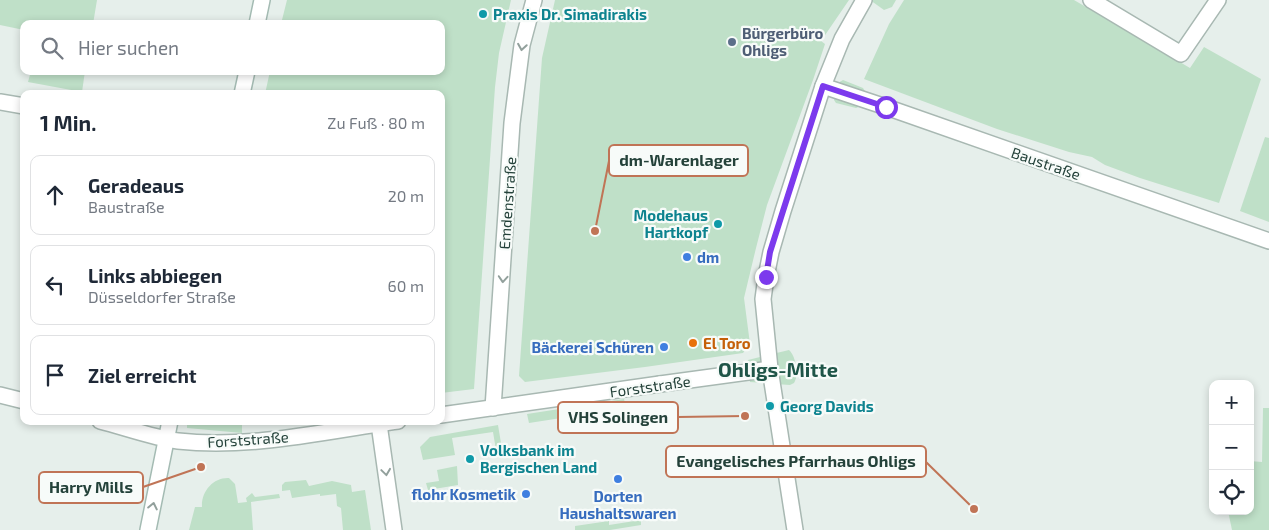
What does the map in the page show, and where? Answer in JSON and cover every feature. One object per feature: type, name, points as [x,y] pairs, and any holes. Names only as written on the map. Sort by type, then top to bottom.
[{"type":"street","points":[[258,20],[262,0]]},
{"type":"street","name":"Emdenstraße","points":[[493,408],[512,122],[522,45],[534,0]]},
{"type":"street","points":[[796,530],[770,369],[763,299],[770,252],[823,86],[842,39],[864,0]]},
{"type":"street","points":[[1091,0],[1181,54],[1218,0]]},
{"type":"street","points":[[243,90],[246,75]]},
{"type":"street","name":"Baustraße","points":[[823,86],[1269,241]]},
{"type":"street","points":[[0,102],[20,105]]},
{"type":"street","name":"Forststraße","points":[[445,414],[770,369]]},
{"type":"street","points":[[0,395],[20,400]]},
{"type":"street","name":"Forststraße","points":[[116,425],[176,441],[208,443],[261,440],[372,425]]},
{"type":"street","points":[[148,530],[169,425]]},
{"type":"street","points":[[379,425],[394,530]]},
{"type":"green space","points":[[0,0],[97,0],[94,20],[20,20],[20,29],[0,25]]},
{"type":"green space","points":[[287,0],[511,0],[499,53],[495,87],[474,389],[445,393],[445,90],[266,90],[269,75],[445,75],[445,20],[282,20]]},
{"type":"green space","points":[[555,0],[849,0],[821,41],[825,44],[767,205],[744,298],[750,344],[743,353],[525,382],[519,376],[542,58]]},
{"type":"green space","points":[[870,0],[896,0],[892,7],[884,10]]},
{"type":"green space","points":[[904,0],[1074,0],[1190,68],[1204,47],[1261,79],[1219,203],[1140,178],[1105,165],[1092,157],[1069,152],[997,129],[864,79],[889,24]]},
{"type":"green space","points":[[30,75],[84,75],[82,90],[71,90],[28,82]]},
{"type":"green space","points":[[843,80],[863,88],[866,93],[861,106],[856,108],[836,103],[834,100],[838,83]]},
{"type":"green space","points":[[1265,137],[1269,138],[1269,222],[1240,211]]},
{"type":"green space","points":[[789,350],[796,366],[796,380],[794,383],[790,385],[750,382],[746,365],[748,360]]},
{"type":"green space","points":[[624,399],[626,408],[529,423],[527,414]]},
{"type":"green space","points":[[1263,408],[1269,408],[1269,530],[1232,530],[1229,515],[1254,515],[1254,461],[1262,462]]},
{"type":"green space","points":[[187,425],[242,425],[242,433],[187,428]]},
{"type":"green space","points":[[498,425],[502,449],[496,450],[493,432],[452,438],[455,455],[423,460],[420,447],[430,437]]},
{"type":"green space","points":[[457,466],[458,485],[428,490],[426,483],[439,481],[437,470]]},
{"type":"green space","points":[[229,478],[235,484],[238,503],[247,502],[246,498],[252,493],[255,497],[279,494],[280,498],[251,502],[253,530],[189,530],[195,507],[202,507],[206,491],[218,480]]},
{"type":"green space","points":[[306,480],[309,486],[332,481],[351,485],[352,492],[365,490],[371,530],[343,530],[341,508],[337,506],[336,494],[292,498],[290,490],[282,491],[282,485],[285,482]]},
{"type":"green space","points":[[641,520],[641,525],[610,530],[575,530],[575,526],[609,521],[609,525]]},
{"type":"place","name":"Praxis Dr. Simadirakis","points":[[483,14]]},
{"type":"place","name":"Bürgerbüro Ohligs","points":[[732,42]]},
{"type":"place","name":"Modehaus Hartkopf","points":[[718,224]]},
{"type":"place","name":"dm-Warenlager","points":[[595,231]]},
{"type":"place","name":"dm","points":[[687,257]]},
{"type":"place","name":"El Toro","points":[[693,343]]},
{"type":"place","name":"Bäckerei Schüren","points":[[664,347]]},
{"type":"place","name":"Georg Davids","points":[[770,406]]},
{"type":"place","name":"VHS Solingen","points":[[745,416]]},
{"type":"place","name":"Volksbank im Bergischen Land","points":[[470,459]]},
{"type":"place","name":"Harry Mills","points":[[201,467]]},
{"type":"place","name":"Dorten Haushaltswaren","points":[[618,479]]},
{"type":"place","name":"flohr Kosmetik","points":[[526,494]]},
{"type":"place","name":"Evangelisches Pfarrhaus Ohligs","points":[[974,509]]},
{"type":"district","name":"Ohligs-Mitte","points":[[778,369]]},
{"type":"route","points":[[766,277],[770,252],[823,86],[886,107]]}]
